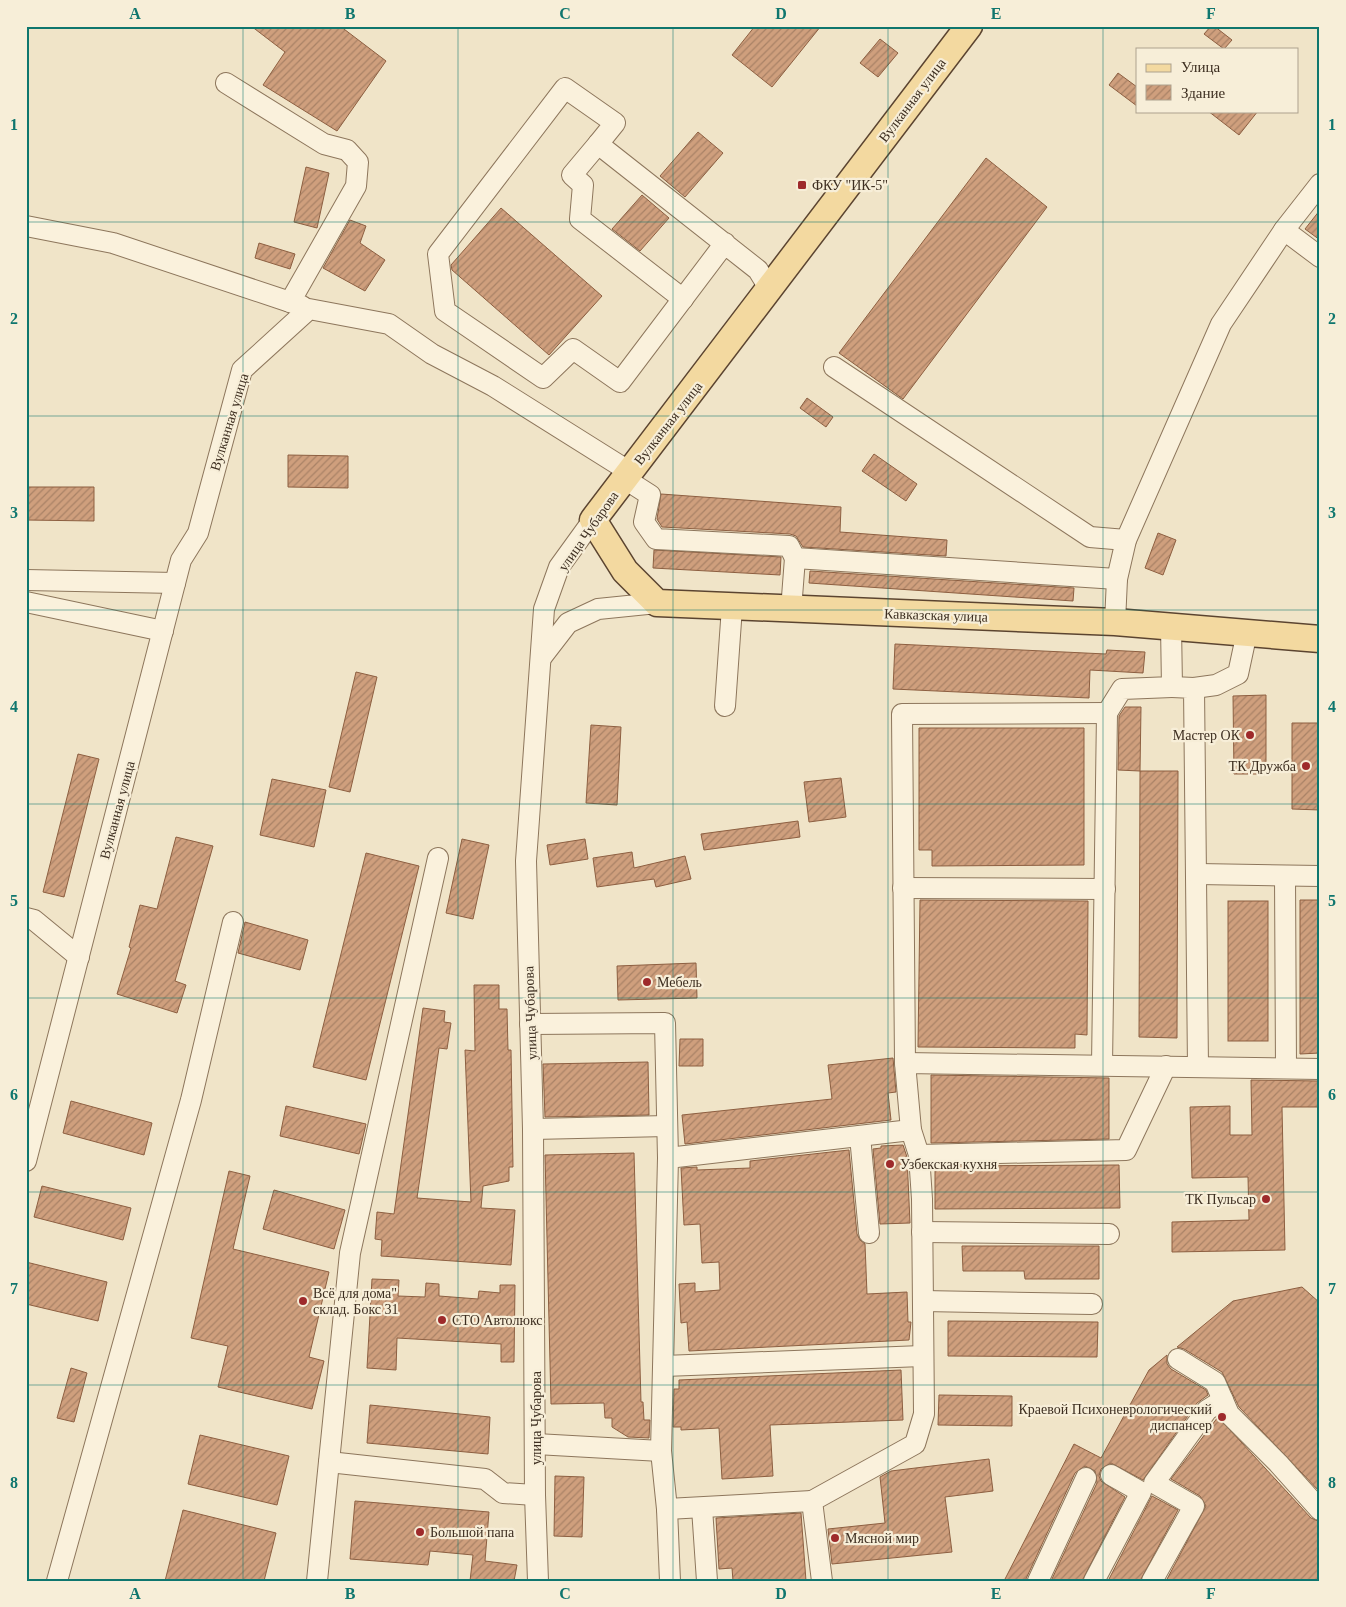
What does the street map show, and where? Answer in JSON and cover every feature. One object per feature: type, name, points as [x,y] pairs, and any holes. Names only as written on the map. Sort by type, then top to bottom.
[{"type":"main road","name":"Вулканная улица","points":[[628,476],[969,26]]},
{"type":"main road","name":"улица Чубарова","points":[[593,520],[628,476]]},
{"type":"main road","points":[[593,520],[625,571],[657,603]]},
{"type":"main road","name":"Кавказская улица","points":[[657,603],[1114,622],[1320,639]]},
{"type":"street","points":[[26,226],[113,243],[300,306],[356,186],[358,162],[347,150],[324,144],[226,83]]},
{"type":"street","points":[[683,298],[580,219],[583,185],[572,176],[614,123],[565,88],[438,254],[444,311],[543,378],[573,348],[620,382],[725,243]]},
{"type":"street","points":[[598,144],[758,270],[769,288]]},
{"type":"street","points":[[1114,622],[1117,579],[1126,540],[1221,324],[1284,230],[1320,184]]},
{"type":"street","points":[[1284,230],[1320,257]]},
{"type":"street","name":"Вулканная улица","points":[[26,1161],[175,584],[182,560],[198,532],[242,370],[300,306],[389,324],[432,354],[493,386],[628,476]]},
{"type":"street","points":[[834,367],[1090,537],[1126,540]]},
{"type":"street","points":[[628,476],[650,495],[644,522],[656,539],[789,546],[795,558],[790,610]]},
{"type":"street","name":"улица Чубарова","points":[[538,1581],[535,1495],[533,1129],[526,861],[544,609],[560,567],[593,520]]},
{"type":"street","points":[[795,558],[1117,579]]},
{"type":"street","points":[[26,580],[175,584]]},
{"type":"street","points":[[26,602],[163,631]]},
{"type":"street","points":[[541,658],[568,622],[598,609],[657,603]]},
{"type":"street","points":[[725,706],[732,607]]},
{"type":"street","points":[[1172,626],[1172,687]]},
{"type":"street","points":[[1102,1065],[1107,713],[1122,689],[1194,688],[1216,685],[1238,674],[1247,632]]},
{"type":"street","points":[[1194,688],[1198,874],[1198,1067]]},
{"type":"street","points":[[667,1509],[812,1501],[915,1444],[924,1414],[922,1232],[919,1155],[911,1130],[905,1063],[902,714],[1107,713]]},
{"type":"street","points":[[317,1581],[350,1253],[438,858]]},
{"type":"street","points":[[1198,874],[1320,876]]},
{"type":"street","points":[[1285,876],[1286,1068]]},
{"type":"street","points":[[903,888],[1105,889]]},
{"type":"street","points":[[26,918],[34,920],[79,957]]},
{"type":"street","points":[[57,1581],[191,1100],[233,922]]},
{"type":"street","points":[[530,1024],[665,1023],[668,1158],[661,1451],[667,1509],[670,1581]]},
{"type":"street","points":[[905,1063],[1320,1069]]},
{"type":"street","points":[[919,1155],[1126,1150],[1166,1066]]},
{"type":"street","points":[[533,1129],[667,1126]]},
{"type":"street","points":[[668,1158],[911,1130]]},
{"type":"street","points":[[860,1136],[869,1233]]},
{"type":"street","points":[[922,1232],[1108,1234]]},
{"type":"street","points":[[923,1301],[1092,1304]]},
{"type":"street","points":[[664,1366],[922,1356]]},
{"type":"street","points":[[1178,1359],[1215,1382],[1229,1414],[1278,1463],[1320,1510]]},
{"type":"street","points":[[1152,1581],[1194,1506],[1154,1483],[1207,1410],[1223,1400]]},
{"type":"street","points":[[536,1444],[661,1451]]},
{"type":"street","points":[[329,1462],[485,1479],[503,1493],[535,1495]]},
{"type":"street","points":[[1094,1581],[1141,1492],[1111,1475]]},
{"type":"street","points":[[1038,1581],[1086,1478]]},
{"type":"street","points":[[812,1501],[822,1581]]},
{"type":"street","points":[[702,1508],[707,1581]]},
{"type":"building","points":[[251,26],[340,26],[386,61],[337,131],[263,85],[285,52]]},
{"type":"building","points":[[755,26],[821,26],[772,87],[732,55]]},
{"type":"building","points":[[1211,26],[1214,26],[1232,40],[1223,48],[1204,34]]},
{"type":"building","points":[[880,39],[898,53],[878,77],[860,63]]},
{"type":"building","points":[[1118,73],[1136,86],[1136,105],[1109,85]]},
{"type":"building","points":[[1209,112],[1257,112],[1239,135]]},
{"type":"building","points":[[698,132],[723,153],[685,197],[660,176]]},
{"type":"building","points":[[986,158],[1047,207],[903,399],[839,353]]},
{"type":"building","points":[[306,167],[329,173],[317,228],[294,222]]},
{"type":"building","points":[[642,195],[669,218],[640,251],[612,229]]},
{"type":"building","points":[[501,208],[602,296],[549,355],[452,270],[451,265]]},
{"type":"building","points":[[1320,210],[1320,240],[1305,229]]},
{"type":"building","points":[[350,220],[366,226],[360,243],[385,260],[365,291],[323,268]]},
{"type":"building","points":[[259,243],[295,254],[290,269],[255,258]]},
{"type":"building","points":[[807,398],[833,417],[826,427],[800,408]]},
{"type":"building","points":[[874,454],[917,484],[906,501],[862,471]]},
{"type":"building","points":[[288,455],[348,456],[348,488],[288,487]]},
{"type":"building","points":[[26,487],[94,487],[94,521],[26,520]]},
{"type":"building","points":[[661,494],[841,507],[840,532],[947,540],[946,556],[803,547],[796,536],[790,534],[662,527],[657,519]]},
{"type":"building","points":[[1158,533],[1176,540],[1163,575],[1145,568]]},
{"type":"building","points":[[654,550],[781,557],[780,575],[653,568]]},
{"type":"building","points":[[810,571],[1074,588],[1073,601],[809,583]]},
{"type":"building","points":[[895,644],[1106,654],[1107,650],[1145,652],[1143,673],[1090,670],[1089,698],[893,689]]},
{"type":"building","points":[[356,672],[377,677],[350,792],[329,787]]},
{"type":"building","name":"Мастер ОК","points":[[1266,695],[1266,774],[1234,774],[1233,696]]},
{"type":"building","points":[[1125,707],[1141,707],[1140,771],[1118,770],[1119,716]]},
{"type":"building","name":"ТК Дружба","points":[[1292,723],[1320,723],[1320,810],[1292,809]]},
{"type":"building","points":[[591,725],[621,727],[617,805],[586,803]]},
{"type":"building","points":[[919,728],[1084,728],[1084,865],[932,866],[932,850],[919,850]]},
{"type":"building","points":[[78,754],[99,759],[64,897],[43,892]]},
{"type":"building","points":[[1140,771],[1178,771],[1177,1038],[1139,1037]]},
{"type":"building","points":[[841,778],[846,817],[809,822],[804,782]]},
{"type":"building","points":[[272,779],[326,790],[314,847],[260,835]]},
{"type":"building","points":[[798,821],[800,837],[704,850],[701,834]]},
{"type":"building","points":[[176,837],[213,846],[175,981],[186,985],[177,1013],[117,994],[131,948],[129,947],[140,905],[157,909]]},
{"type":"building","points":[[462,839],[489,845],[473,919],[446,913]]},
{"type":"building","points":[[585,839],[588,859],[550,865],[547,845]]},
{"type":"building","points":[[632,852],[634,868],[685,856],[691,879],[656,887],[654,879],[597,887],[593,858]]},
{"type":"building","points":[[366,853],[419,866],[366,1080],[313,1067]]},
{"type":"building","points":[[920,900],[1088,901],[1087,1035],[1075,1034],[1075,1048],[918,1047]]},
{"type":"building","points":[[1300,900],[1320,900],[1320,1053],[1300,1054]]},
{"type":"building","points":[[1228,901],[1268,901],[1268,1041],[1228,1041]]},
{"type":"building","points":[[245,922],[308,940],[300,970],[238,953]]},
{"type":"building","points":[[696,963],[697,998],[618,1000],[617,966]]},
{"type":"building","points":[[474,985],[499,985],[499,1009],[507,1009],[508,1050],[511,1050],[513,1167],[509,1167],[509,1181],[483,1186],[481,1208],[515,1210],[511,1265],[381,1256],[382,1240],[375,1239],[377,1212],[394,1214],[423,1008],[445,1011],[444,1022],[451,1023],[447,1049],[439,1048],[417,1198],[471,1202],[465,1050],[475,1051]]},
{"type":"building","points":[[680,1039],[703,1039],[703,1066],[679,1066]]},
{"type":"building","points":[[893,1058],[896,1092],[888,1093],[891,1120],[685,1144],[682,1115],[832,1099],[828,1065]]},
{"type":"building","points":[[648,1062],[649,1115],[545,1117],[543,1064]]},
{"type":"building","points":[[931,1075],[1109,1078],[1109,1139],[931,1143]]},
{"type":"building","name":"ТК Пульсар","points":[[1251,1080],[1320,1081],[1320,1107],[1282,1107],[1285,1250],[1172,1252],[1172,1222],[1249,1220],[1248,1177],[1192,1178],[1190,1107],[1230,1106],[1230,1135],[1252,1135]]},
{"type":"building","points":[[71,1101],[152,1123],[144,1155],[63,1133]]},
{"type":"building","points":[[286,1106],[366,1124],[359,1154],[280,1136]]},
{"type":"building","points":[[903,1145],[907,1157],[910,1223],[880,1224],[873,1149],[881,1148],[881,1146]]},
{"type":"building","points":[[849,1150],[857,1234],[865,1244],[867,1294],[907,1292],[908,1322],[911,1322],[909,1340],[689,1351],[687,1322],[681,1323],[679,1284],[695,1283],[695,1292],[720,1290],[719,1262],[702,1263],[700,1224],[684,1225],[681,1168],[697,1167],[697,1170],[750,1168],[750,1161]]},
{"type":"building","points":[[634,1153],[641,1402],[643,1402],[644,1420],[650,1420],[649,1438],[628,1437],[612,1427],[612,1418],[605,1418],[604,1403],[551,1404],[545,1155]]},
{"type":"building","points":[[1119,1165],[1120,1208],[935,1209],[935,1166]]},
{"type":"building","points":[[229,1171],[250,1176],[233,1249],[329,1272],[309,1357],[324,1361],[312,1409],[218,1387],[228,1346],[191,1338]]},
{"type":"building","points":[[42,1186],[131,1208],[123,1240],[34,1217]]},
{"type":"building","points":[[274,1190],[345,1210],[334,1249],[263,1229]]},
{"type":"building","points":[[962,1246],[1099,1246],[1099,1279],[1025,1279],[1024,1271],[963,1271]]},
{"type":"building","points":[[26,1262],[107,1282],[98,1321],[26,1304]]},
{"type":"building","name":"СТО Автолюкс","points":[[372,1279],[399,1280],[398,1296],[425,1297],[426,1283],[439,1284],[439,1296],[478,1299],[479,1291],[500,1293],[500,1285],[515,1285],[514,1362],[501,1362],[501,1344],[397,1338],[396,1370],[367,1368]]},
{"type":"building","points":[[1302,1287],[1320,1303],[1320,1492],[1239,1407],[1222,1372],[1184,1349],[1177,1347],[1233,1301]]},
{"type":"building","points":[[948,1321],[1098,1322],[1097,1357],[948,1356]]},
{"type":"building","points":[[1167,1355],[1167,1364],[1171,1369],[1206,1390],[1208,1395],[1197,1403],[1143,1480],[1111,1463],[1101,1469],[1099,1476],[1101,1481],[1125,1497],[1082,1581],[1051,1581],[1097,1483],[1095,1471],[1085,1466],[1075,1473],[1025,1581],[1004,1581],[1074,1444],[1101,1458],[1149,1370]]},
{"type":"building","points":[[71,1368],[87,1373],[74,1422],[57,1418]]},
{"type":"building","points":[[901,1370],[903,1420],[770,1425],[773,1476],[722,1479],[719,1428],[681,1430],[681,1427],[673,1427],[674,1389],[679,1389],[679,1380]]},
{"type":"building","points":[[939,1395],[1012,1396],[1012,1426],[938,1425]]},
{"type":"building","points":[[370,1405],[490,1417],[488,1454],[367,1443]]},
{"type":"building","points":[[1218,1417],[1311,1518],[1320,1522],[1320,1581],[1166,1581],[1206,1506],[1200,1496],[1171,1479]]},
{"type":"building","points":[[200,1435],[289,1456],[277,1505],[188,1484]]},
{"type":"building","points":[[989,1459],[993,1491],[945,1497],[952,1552],[832,1564],[828,1529],[885,1523],[880,1477],[891,1471]]},
{"type":"building","points":[[555,1476],[584,1477],[582,1537],[554,1536]]},
{"type":"building","points":[[1152,1496],[1178,1510],[1140,1581],[1108,1581]]},
{"type":"building","name":"Большой папа","points":[[355,1501],[489,1512],[485,1561],[517,1565],[514,1581],[470,1581],[473,1555],[430,1551],[428,1565],[350,1559]]},
{"type":"building","points":[[183,1510],[276,1533],[264,1581],[165,1581]]},
{"type":"building","points":[[801,1513],[806,1581],[733,1581],[732,1568],[719,1569],[716,1518]]},
{"type":"place","name":"ФКУ \"ИК-5\"","points":[[802,185]]},
{"type":"place","name":"Мастер ОК","points":[[1250,735]]},
{"type":"place","name":"ТК Дружба","points":[[1306,766]]},
{"type":"place","name":"Мебель","points":[[647,982]]},
{"type":"place","name":"Узбекская кухня","points":[[890,1164]]},
{"type":"place","name":"ТК Пульсар","points":[[1266,1199]]},
{"type":"place","name":"Всё для дома\" склад. Бокс 31","points":[[303,1301]]},
{"type":"place","name":"СТО Автолюкс","points":[[442,1320]]},
{"type":"place","name":"Краевой Психоневрологический диспансер","points":[[1222,1417]]},
{"type":"place","name":"Большой папа","points":[[420,1532]]},
{"type":"place","name":"Мясной мир","points":[[835,1538]]}]
